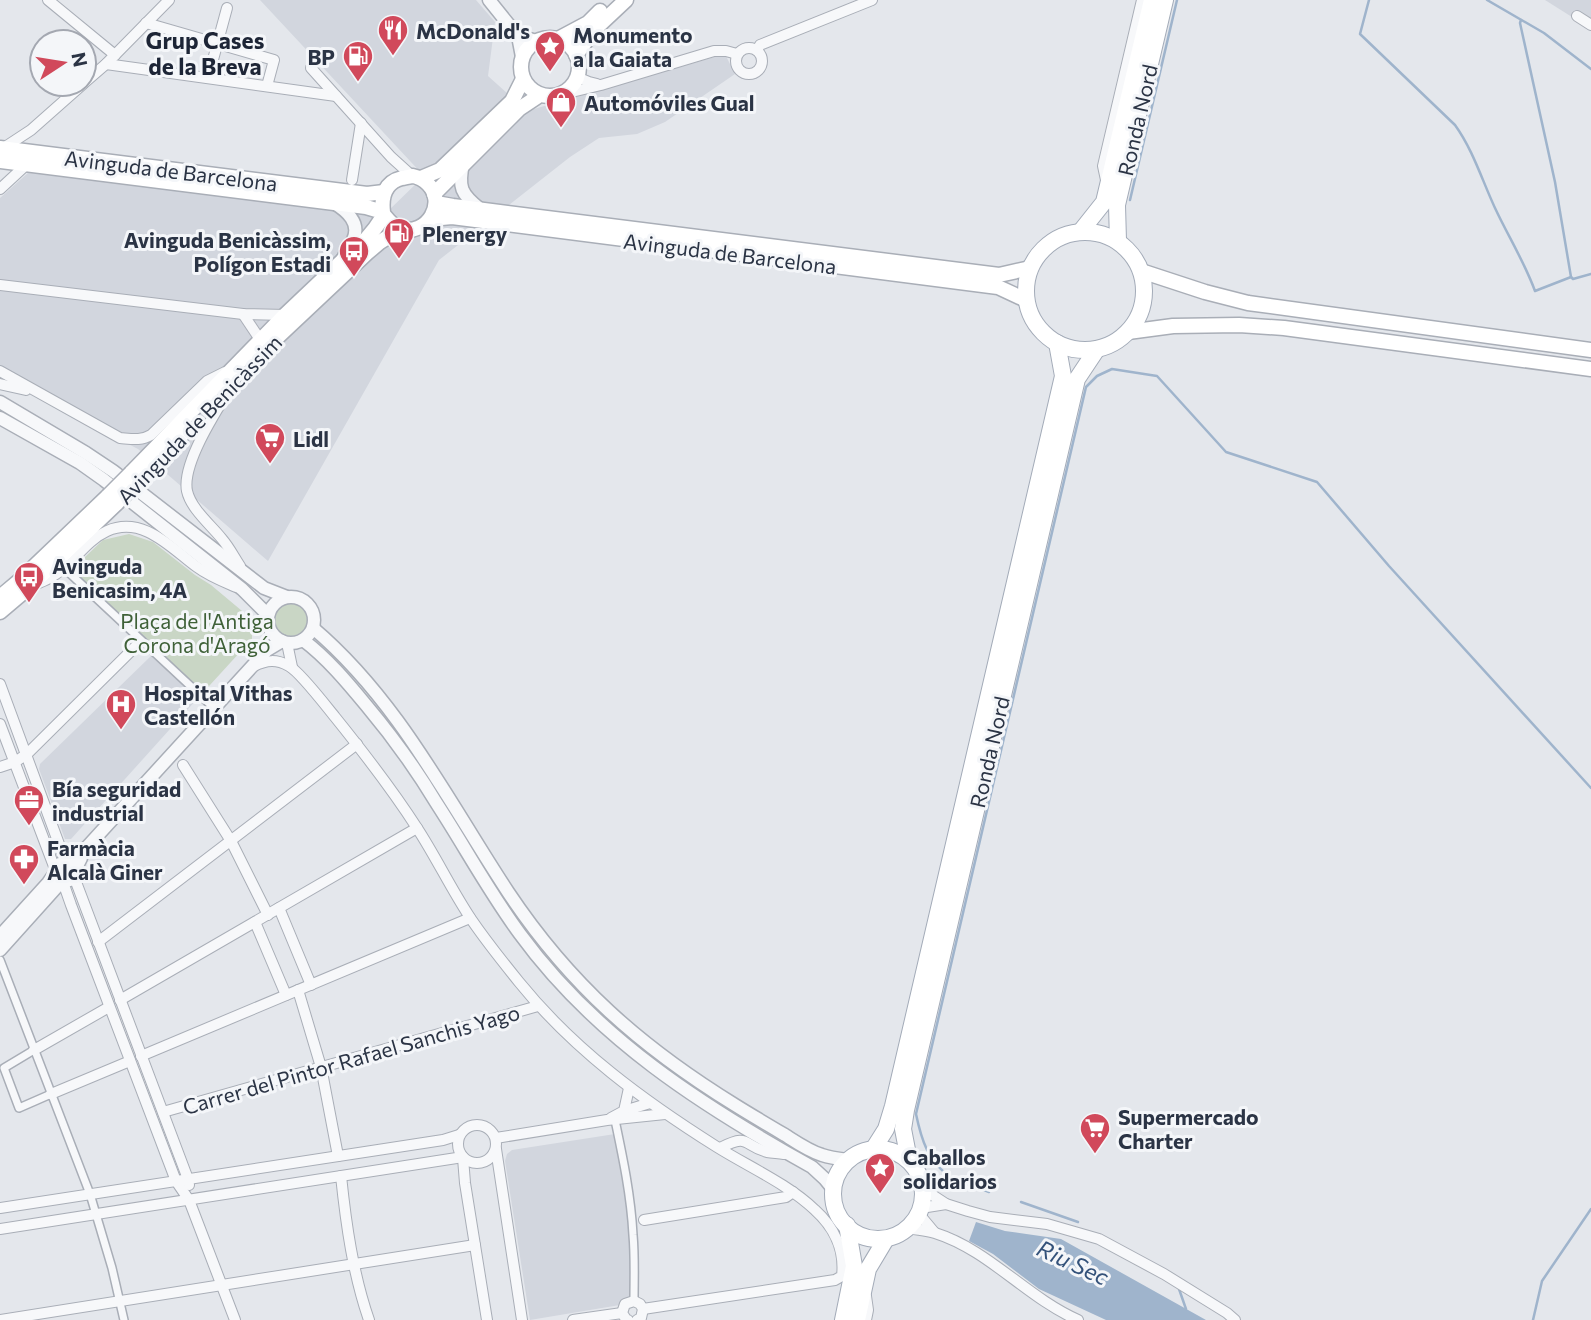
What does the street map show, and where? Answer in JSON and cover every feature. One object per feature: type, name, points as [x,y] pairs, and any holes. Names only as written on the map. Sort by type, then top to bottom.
[{"type":"main road","points":[[558,39],[568,44],[576,55],[579,66],[577,76],[570,88],[555,96],[540,94],[530,89],[523,79],[522,57],[529,47],[537,41],[558,39],[588,23],[613,0]]},
{"type":"main road","points":[[576,55],[594,30],[626,0]]},
{"type":"main road","name":"Ronda Nord","points":[[1081,231],[1104,202],[1152,0]]},
{"type":"main road","name":"Ronda Nord","points":[[1118,241],[1117,205],[1166,0]]},
{"type":"main road","points":[[523,79],[512,101],[440,170],[389,186],[382,200],[384,214],[392,225],[416,230],[431,219],[435,198],[463,164],[519,109],[540,94]]},
{"type":"main road","name":"Avinguda de Barcelona","points":[[1,153],[366,207],[384,214]]},
{"type":"main road","name":"Avinguda de Barcelona","points":[[31,158],[367,194],[389,186]]},
{"type":"main road","points":[[416,177],[429,185],[435,198]]},
{"type":"main road","name":"Avinguda de Barcelona","points":[[435,198],[480,209],[999,275],[1030,268]]},
{"type":"main road","name":"Avinguda de Benicàssim","points":[[0,612],[26,590],[135,477],[237,370],[285,315],[373,234],[384,214]]},
{"type":"main road","name":"Avinguda de Barcelona","points":[[431,219],[452,217],[998,287],[1026,300]]},
{"type":"main road","name":"Avinguda de Benicàssim","points":[[237,370],[367,253],[401,229]]},
{"type":"main road","points":[[1081,231],[1100,233],[1118,241],[1130,252],[1141,271],[1144,291],[1141,312],[1128,332],[1113,344],[1097,349],[1079,350],[1057,343],[1045,334],[1033,319],[1026,300],[1026,282],[1030,268],[1040,252],[1056,238],[1081,231]]},
{"type":"main road","points":[[1141,271],[1248,303],[1591,350]]},
{"type":"main road","points":[[1128,332],[1172,326],[1239,325],[1284,328],[1591,369]]},
{"type":"main road","name":"Ronda Nord","points":[[874,1148],[886,1129],[893,1107],[1063,376],[1057,343]]},
{"type":"main road","name":"Ronda Nord","points":[[909,1160],[903,1129],[915,1069],[1077,379],[1097,349]]},
{"type":"main road","name":"Avinguda de Benicàssim","points":[[0,597],[113,499]]},
{"type":"main road","points":[[845,1317],[865,1284],[868,1269],[887,1239],[908,1228],[920,1211],[923,1189],[919,1174],[909,1160],[893,1151],[874,1148],[848,1160],[838,1172],[833,1189],[836,1211],[847,1226],[867,1238],[887,1239]]},
{"type":"main road","points":[[845,1317],[854,1266],[847,1226]]},
{"type":"street","points":[[48,0],[114,55]]},
{"type":"street","points":[[98,71],[169,0]]},
{"type":"street","points":[[489,0],[518,36],[522,57]]},
{"type":"street","points":[[757,50],[760,45],[861,2],[872,0]]},
{"type":"street","name":"Ronda Nord","points":[[1108,186],[1103,166],[1142,0]]},
{"type":"street","points":[[208,78],[227,8]]},
{"type":"street","points":[[1577,16],[1591,25]]},
{"type":"street","points":[[146,23],[274,60],[267,86]]},
{"type":"street","points":[[518,36],[537,41]]},
{"type":"street","points":[[750,47],[757,50],[761,55],[760,69],[749,74],[740,71],[736,63],[737,54],[750,47]]},
{"type":"street","points":[[555,96],[714,51],[737,54]]},
{"type":"street","points":[[106,64],[336,96]]},
{"type":"street","points":[[311,68],[391,157],[416,177]]},
{"type":"street","points":[[577,76],[601,85]]},
{"type":"street","points":[[1,153],[67,98]]},
{"type":"street","points":[[352,180],[361,123]]},
{"type":"street","points":[[0,189],[31,158],[31,130]]},
{"type":"street","points":[[389,186],[391,157]]},
{"type":"street","points":[[463,164],[460,178],[462,191],[468,200],[480,209]]},
{"type":"street","points":[[334,203],[348,211],[355,225],[355,238],[342,261]]},
{"type":"street","points":[[0,285],[243,314],[285,315]]},
{"type":"street","points":[[243,314],[261,341]]},
{"type":"street","points":[[237,370],[205,427],[188,475],[187,491],[194,505],[225,542],[246,575]]},
{"type":"street","name":"Avinguda de Benicàssim","points":[[40,393],[120,438],[136,440],[151,435],[207,381],[237,370]]},
{"type":"street","points":[[0,371],[40,393]]},
{"type":"street","points":[[0,384],[40,393]]},
{"type":"street","points":[[0,402],[113,471],[264,588],[287,597],[299,598],[309,605],[314,615],[313,628],[309,635],[267,650],[249,669],[88,846],[65,872],[51,894],[0,950]]},
{"type":"street","points":[[0,418],[80,463],[242,589],[268,615],[270,630],[267,650]]},
{"type":"street","points":[[26,590],[54,576],[93,539],[108,530],[129,527],[153,533],[199,569],[217,580],[242,589]]},
{"type":"street","points":[[63,567],[139,643],[214,708]]},
{"type":"street","points":[[268,615],[275,603],[287,597]]},
{"type":"street","points":[[313,628],[362,677],[396,719],[449,795],[508,892],[560,963],[605,1009],[645,1044],[702,1084],[798,1143],[820,1154],[848,1160]]},
{"type":"street","points":[[270,630],[275,636],[315,649],[351,686],[384,727],[437,803],[521,936],[550,972],[595,1019],[635,1054],[694,1096],[813,1167],[833,1189]]},
{"type":"street","points":[[292,642],[292,667]]},
{"type":"street","points":[[0,767],[27,754],[139,643]]},
{"type":"street","points":[[249,669],[266,661],[276,661],[292,667],[327,707],[380,774],[417,828],[470,918],[538,1006],[572,1040],[665,1114],[793,1192],[816,1210],[831,1228],[841,1249],[842,1276],[835,1280],[643,1309]]},
{"type":"street","points":[[0,684],[60,842],[68,898],[176,1181],[189,1199],[235,1320]]},
{"type":"street","points":[[0,724],[47,844],[65,872],[98,942],[188,1179],[189,1199]]},
{"type":"street","points":[[98,942],[357,744]]},
{"type":"street","points":[[183,765],[231,841],[268,915]]},
{"type":"street","points":[[120,1000],[417,828]]},
{"type":"street","points":[[47,844],[60,842],[74,849],[88,846]]},
{"type":"street","points":[[0,936],[48,883],[65,872]]},
{"type":"street","points":[[51,894],[68,898]]},
{"type":"street","points":[[279,908],[311,985]]},
{"type":"street","points":[[141,1056],[470,918]]},
{"type":"street","points":[[255,922],[286,995]]},
{"type":"street","points":[[0,960],[90,1194],[124,1320]]},
{"type":"street","points":[[298,990],[321,1067],[338,1156]]},
{"type":"street","name":"Carrer del Pintor Rafael Sanchis Yago","points":[[163,1112],[538,1006]]},
{"type":"street","points":[[109,1007],[4,1068],[19,1108],[130,1061]]},
{"type":"street","points":[[624,1111],[629,1088]]},
{"type":"street","points":[[611,1120],[624,1111],[650,1103]]},
{"type":"street","points":[[639,1117],[650,1103]]},
{"type":"street","points":[[496,1144],[611,1120],[665,1114]]},
{"type":"street","points":[[611,1120],[625,1166],[632,1222],[634,1301]]},
{"type":"street","points":[[0,1208],[443,1140],[459,1135],[467,1126],[478,1124],[489,1128],[496,1144],[522,1320]]},
{"type":"street","points":[[459,1135],[457,1147],[463,1158],[487,1320]]},
{"type":"street","points":[[720,1148],[734,1141],[744,1140],[765,1152],[790,1155]]},
{"type":"street","points":[[0,1229],[463,1158],[475,1163],[488,1160],[496,1144]]},
{"type":"street","points":[[341,1176],[344,1211],[354,1264],[369,1320]]},
{"type":"street","points":[[923,1189],[946,1203],[990,1217],[1047,1224],[1099,1239],[1164,1274],[1235,1320]]},
{"type":"street","points":[[632,1222],[786,1197],[793,1192]]},
{"type":"street","points":[[934,1232],[920,1211],[946,1203]]},
{"type":"street","points":[[908,1228],[934,1232],[968,1248],[1037,1298],[1078,1320]]},
{"type":"street","points":[[0,1320],[475,1245]]},
{"type":"street","points":[[865,1284],[868,1310],[866,1320]]},
{"type":"street","points":[[573,1320],[625,1316],[625,1304],[634,1301],[643,1309],[641,1318],[637,1320]]},
{"type":"shaded area","points":[[260,0],[476,0],[495,22],[488,76],[527,111],[725,54],[735,74],[665,122],[637,134],[599,138],[570,157],[439,260],[268,561],[138,449],[0,378],[0,198],[29,172],[386,213],[424,176]]},
{"type":"shaded area","points":[[1545,0],[1591,0],[1591,29]]},
{"type":"shaded area","name":"Hospital Vithas Castellón","points":[[151,656],[197,699],[71,839],[65,839],[39,769],[40,764]]},
{"type":"shaded area","points":[[615,1134],[627,1199],[633,1297],[624,1300],[620,1305],[530,1320],[505,1161],[507,1154],[512,1150]]},
{"type":"green space","name":"Plaça de l'Antiga Corona d'Aragó","points":[[129,534],[153,542],[248,616],[252,639],[199,697],[67,574],[103,540]]},
{"type":"green space","points":[[291,604],[303,608],[307,620],[303,632],[291,636],[279,632],[275,620],[279,608]]},
{"type":"water","name":"Riu Sec","points":[[976,1222],[1005,1231],[1061,1239],[1206,1320],[1106,1320],[1039,1289],[993,1254],[969,1241]]},
{"type":"waterway","points":[[1130,200],[1177,0]]},
{"type":"waterway","points":[[1369,0],[1360,34],[1455,125],[1472,155],[1535,291],[1571,277],[1573,279],[1591,274]]},
{"type":"waterway","points":[[1487,0],[1544,33],[1591,69]]},
{"type":"waterway","points":[[1521,20],[1555,182],[1571,277]]},
{"type":"waterway","points":[[989,1192],[955,1179],[937,1165],[923,1141],[916,1114],[1086,387],[1097,376],[1112,369],[1157,376],[1226,452],[1317,482],[1389,566],[1591,788]]},
{"type":"waterway","points":[[1021,1202],[1078,1222]]},
{"type":"waterway","points":[[1533,1320],[1542,1281],[1591,1209]]},
{"type":"waterway","points":[[1179,1289],[1186,1309]]},
{"type":"place","name":"McDonald's","points":[[393,57]]},
{"type":"place","name":"Monumento a la Gaiata","points":[[550,73]]},
{"type":"place","name":"BP","points":[[358,83]]},
{"type":"place","name":"Automóviles Gual","points":[[561,129]]},
{"type":"place","name":"Plenergy","points":[[399,260]]},
{"type":"place","name":"Avinguda Benicàssim, Polígon Estadi","points":[[354,278]]},
{"type":"place","name":"Lidl","points":[[270,465]]},
{"type":"place","name":"Avinguda Benicasim, 4A","points":[[29,604]]},
{"type":"place","name":"Hospital Vithas Castellón","points":[[121,731]]},
{"type":"place","name":"Bía seguridad industrial","points":[[29,827]]},
{"type":"place","name":"Farmàcia Alcalà Giner","points":[[24,886]]},
{"type":"place","name":"Supermercado Charter","points":[[1095,1155]]},
{"type":"place","name":"Caballos solidarios","points":[[880,1195]]},
{"type":"district","name":"Grup Cases de la Breva","points":[[205,53]]}]
